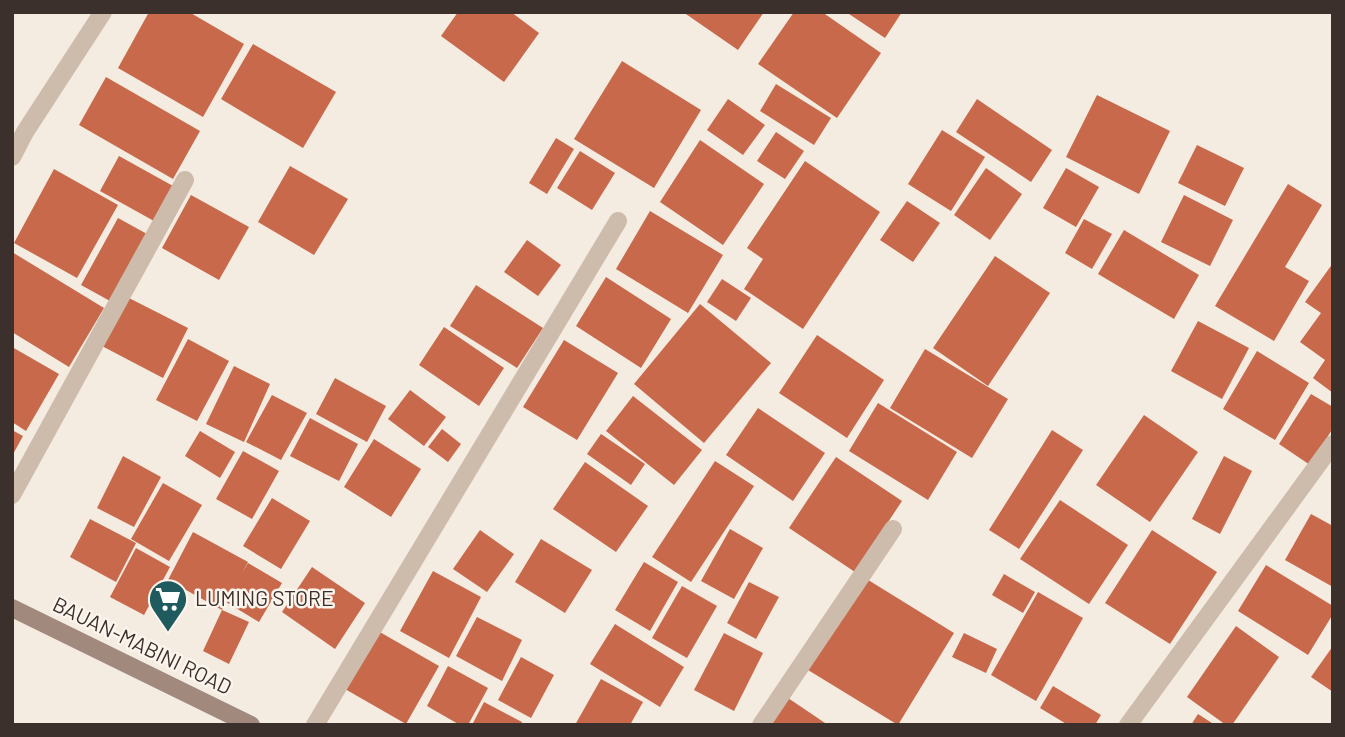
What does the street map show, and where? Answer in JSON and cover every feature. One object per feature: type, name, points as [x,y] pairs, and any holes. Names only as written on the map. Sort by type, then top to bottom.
[{"type":"main road","name":"BAUAN-MABINI ROAD","points":[[12,608],[251,725]]},
{"type":"street","points":[[12,157],[24,132],[103,12]]},
{"type":"street","points":[[12,495],[184,180]]},
{"type":"street","points":[[315,725],[618,221]]},
{"type":"street","points":[[1128,725],[1333,444]]},
{"type":"street","points":[[761,725],[893,529]]},
{"type":"building","points":[[149,12],[189,12],[244,44],[203,117],[118,68]]},
{"type":"building","points":[[458,12],[511,12],[539,33],[504,82],[441,36]]},
{"type":"building","points":[[683,12],[764,12],[738,50]]},
{"type":"building","points":[[794,12],[822,12],[881,53],[837,118],[758,64]]},
{"type":"building","points":[[846,12],[902,12],[885,38]]},
{"type":"building","points":[[253,44],[336,92],[303,148],[221,99]]},
{"type":"building","points":[[622,61],[701,110],[654,188],[574,139]]},
{"type":"building","points":[[106,77],[200,131],[173,179],[79,125]]},
{"type":"building","points":[[776,84],[831,118],[814,145],[760,111]]},
{"type":"building","points":[[1097,95],[1170,131],[1139,194],[1066,157]]},
{"type":"building","points":[[728,99],[765,125],[743,155],[707,130]]},
{"type":"building","points":[[977,99],[1052,150],[1031,182],[956,132]]},
{"type":"building","points":[[942,130],[985,157],[951,211],[908,184]]},
{"type":"building","points":[[776,132],[804,151],[785,179],[757,161]]},
{"type":"building","points":[[556,138],[574,149],[547,194],[529,183]]},
{"type":"building","points":[[700,140],[764,184],[723,245],[660,202]]},
{"type":"building","points":[[1197,145],[1244,168],[1225,206],[1178,183]]},
{"type":"building","points":[[580,151],[615,173],[592,210],[557,188]]},
{"type":"building","points":[[119,156],[173,186],[154,221],[100,191]]},
{"type":"building","points":[[805,161],[880,212],[803,329],[744,289],[763,259],[747,248]]},
{"type":"building","points":[[290,166],[348,199],[314,255],[258,222]]},
{"type":"building","points":[[986,168],[1022,194],[990,240],[954,215]]},
{"type":"building","points":[[1066,168],[1099,187],[1076,227],[1043,208]]},
{"type":"building","points":[[54,169],[118,205],[77,278],[14,243]]},
{"type":"building","points":[[1288,184],[1322,205],[1285,267],[1309,281],[1274,341],[1215,306]]},
{"type":"building","points":[[191,195],[249,227],[219,280],[162,248]]},
{"type":"building","points":[[1184,195],[1233,220],[1210,266],[1161,242]]},
{"type":"building","points":[[907,201],[940,223],[913,262],[880,240]]},
{"type":"building","points":[[650,211],[723,255],[688,313],[616,269]]},
{"type":"building","points":[[118,218],[147,234],[110,301],[81,285]]},
{"type":"building","points":[[1084,219],[1112,234],[1092,269],[1065,253]]},
{"type":"building","points":[[1124,230],[1199,275],[1174,319],[1098,274]]},
{"type":"building","points":[[527,240],[561,265],[538,296],[504,272]]},
{"type":"building","points":[[12,252],[104,308],[69,367],[12,332]]},
{"type":"building","points":[[995,256],[1050,293],[988,386],[933,348]]},
{"type":"building","points":[[1333,263],[1333,393],[1313,378],[1325,360],[1300,342],[1321,313],[1305,302]]},
{"type":"building","points":[[606,277],[671,319],[641,368],[576,326]]},
{"type":"building","points":[[722,279],[751,298],[736,321],[707,302]]},
{"type":"building","points":[[476,285],[543,328],[517,368],[450,326]]},
{"type":"building","points":[[125,296],[188,328],[163,378],[100,345]]},
{"type":"building","points":[[700,304],[771,363],[704,443],[634,384]]},
{"type":"building","points":[[1198,321],[1249,348],[1222,399],[1171,371]]},
{"type":"building","points":[[444,327],[504,368],[479,406],[419,365]]},
{"type":"building","points":[[817,335],[884,380],[847,438],[779,393]]},
{"type":"building","points":[[188,339],[229,361],[197,421],[156,400]]},
{"type":"building","points":[[564,340],[618,373],[577,440],[523,407]]},
{"type":"building","points":[[12,347],[59,374],[26,431],[12,422]]},
{"type":"building","points":[[925,349],[1008,399],[972,458],[890,408]]},
{"type":"building","points":[[1257,351],[1309,383],[1275,440],[1223,409]]},
{"type":"building","points":[[234,366],[270,384],[244,442],[206,424]]},
{"type":"building","points":[[335,378],[386,406],[367,442],[316,414]]},
{"type":"building","points":[[410,390],[446,417],[424,446],[388,419]]},
{"type":"building","points":[[1311,394],[1333,407],[1333,428],[1310,465],[1279,444]]},
{"type":"building","points":[[272,395],[307,413],[281,460],[246,442]]},
{"type":"building","points":[[633,396],[702,450],[674,485],[606,431]]},
{"type":"building","points":[[878,403],[957,452],[928,500],[849,451]]},
{"type":"building","points":[[758,408],[825,453],[793,501],[726,455]]},
{"type":"building","points":[[1144,415],[1198,452],[1150,522],[1096,485]]},
{"type":"building","points":[[310,418],[358,444],[339,481],[290,456]]},
{"type":"building","points":[[442,429],[461,444],[448,462],[428,447]]},
{"type":"building","points":[[12,430],[23,436],[12,456]]},
{"type":"building","points":[[1052,430],[1083,450],[1019,549],[989,530]]},
{"type":"building","points":[[200,431],[235,452],[220,478],[185,456]]},
{"type":"building","points":[[601,434],[645,464],[631,485],[587,454]]},
{"type":"building","points":[[374,439],[421,469],[391,517],[344,487]]},
{"type":"building","points":[[243,451],[279,471],[252,519],[216,499]]},
{"type":"building","points":[[123,456],[161,477],[134,527],[97,508]]},
{"type":"building","points":[[1224,456],[1252,471],[1220,534],[1192,519]]},
{"type":"building","points":[[836,457],[902,501],[855,572],[789,528]]},
{"type":"building","points":[[715,461],[754,486],[691,582],[652,557]]},
{"type":"building","points":[[585,462],[648,506],[616,552],[553,509]]},
{"type":"building","points":[[163,483],[202,505],[169,561],[131,539]]},
{"type":"building","points":[[272,498],[310,521],[281,569],[243,546]]},
{"type":"building","points":[[1060,500],[1128,545],[1089,604],[1020,559]]},
{"type":"building","points":[[1311,514],[1333,526],[1333,587],[1285,560]]},
{"type":"building","points":[[90,519],[136,543],[116,582],[70,557]]},
{"type":"building","points":[[730,529],[763,548],[734,599],[701,581]]},
{"type":"building","points":[[480,530],[514,554],[487,592],[453,569]]},
{"type":"building","points":[[1152,530],[1217,572],[1170,644],[1105,603]]},
{"type":"building","points":[[193,532],[248,562],[242,573],[248,563],[282,583],[259,622],[226,602],[222,610],[168,580]]},
{"type":"building","points":[[541,539],[592,570],[565,613],[515,582]]},
{"type":"building","points":[[136,548],[170,567],[144,615],[110,597]]},
{"type":"building","points":[[644,562],[678,582],[650,631],[615,610]]},
{"type":"building","points":[[1266,565],[1333,606],[1333,614],[1308,655],[1238,611]]},
{"type":"building","points":[[312,567],[365,603],[335,649],[282,612]]},
{"type":"building","points":[[433,571],[481,597],[449,658],[400,631]]},
{"type":"building","points":[[1004,574],[1035,592],[1023,613],[992,595]]},
{"type":"building","points":[[865,578],[954,633],[898,725],[808,670]]},
{"type":"building","points":[[749,582],[779,597],[756,639],[727,623]]},
{"type":"building","points":[[682,586],[717,606],[687,658],[652,638]]},
{"type":"building","points":[[1038,592],[1083,618],[1036,701],[991,675]]},
{"type":"building","points":[[222,610],[249,622],[229,664],[203,651]]},
{"type":"building","points":[[477,617],[522,640],[502,681],[456,656]]},
{"type":"building","points":[[615,624],[684,667],[660,707],[590,664]]},
{"type":"building","points":[[1236,626],[1279,657],[1232,725],[1226,725],[1187,697]]},
{"type":"building","points":[[378,631],[439,666],[406,724],[345,689]]},
{"type":"building","points":[[724,633],[763,653],[734,711],[694,690]]},
{"type":"building","points":[[964,633],[997,649],[986,673],[952,657]]},
{"type":"building","points":[[1333,646],[1333,692],[1311,677]]},
{"type":"building","points":[[521,657],[554,675],[531,718],[498,700]]},
{"type":"building","points":[[448,666],[488,688],[468,725],[460,725],[427,706]]},
{"type":"building","points":[[601,679],[643,702],[630,725],[575,725]]},
{"type":"building","points":[[1053,686],[1101,715],[1095,725],[1068,725],[1040,708]]},
{"type":"building","points":[[788,698],[828,725],[771,725]]},
{"type":"building","points":[[484,702],[522,722],[521,725],[472,725]]},
{"type":"building","points":[[1198,714],[1215,725],[1191,725]]},
{"type":"place","name":"LUMING STORE","points":[[168,633]]}]
